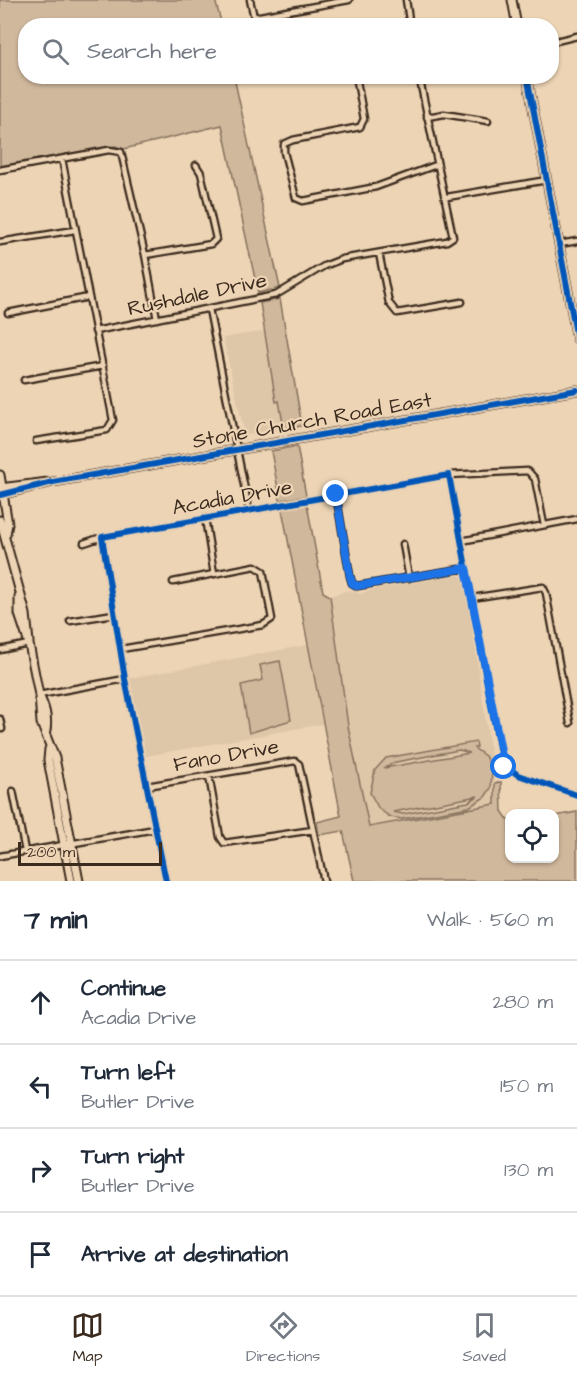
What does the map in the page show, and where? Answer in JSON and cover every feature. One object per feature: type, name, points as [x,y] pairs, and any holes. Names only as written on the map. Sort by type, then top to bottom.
[{"type":"main road","points":[[512,0],[515,18]]},
{"type":"main road","points":[[529,84],[577,339]]},
{"type":"main road","name":"Stone Church Road East","points":[[1,491],[34,481],[53,482],[577,390]]},
{"type":"main road","points":[[0,475],[8,524],[6,535]]},
{"type":"main road","points":[[0,520],[6,535],[19,597],[30,632],[29,644],[39,695],[46,714],[48,760],[79,881]]},
{"type":"main road","points":[[68,843],[71,881]]},
{"type":"street","points":[[250,0],[254,17],[349,0]]},
{"type":"street","points":[[406,0],[409,18]]},
{"type":"street","points":[[559,40],[577,36]]},
{"type":"street","points":[[357,84],[364,119],[360,127],[292,140],[284,144],[296,198],[303,201],[376,186],[436,165]]},
{"type":"street","name":"Rushdale Drive","points":[[96,330],[276,295],[324,266],[447,241],[453,237],[447,196],[436,165],[421,84]]},
{"type":"street","points":[[427,117],[444,114],[488,121]]},
{"type":"street","points":[[0,170],[115,149],[121,152],[157,319]]},
{"type":"street","points":[[36,441],[107,430],[112,420],[62,159]]},
{"type":"street","points":[[145,255],[211,244],[216,239],[201,173],[196,165]]},
{"type":"street","points":[[447,196],[547,180]]},
{"type":"street","points":[[0,242],[75,230]]},
{"type":"street","points":[[560,244],[577,241]]},
{"type":"street","points":[[379,253],[389,303],[397,313],[462,302]]},
{"type":"street","points":[[8,312],[89,297]]},
{"type":"street","points":[[210,309],[249,510]]},
{"type":"street","points":[[24,380],[103,366]]},
{"type":"street","name":"Acadia Drive","points":[[84,543],[102,537],[449,475],[528,471],[535,479],[544,525]]},
{"type":"street","points":[[449,475],[502,763],[518,775],[577,795]]},
{"type":"street","points":[[336,494],[352,583],[365,586],[466,568]]},
{"type":"street","points":[[205,518],[214,574]]},
{"type":"street","points":[[461,541],[577,519]]},
{"type":"street","points":[[102,537],[125,679],[166,881]]},
{"type":"street","points":[[403,544],[409,578]]},
{"type":"street","points":[[121,649],[270,623],[272,614],[262,571],[255,566],[173,582]]},
{"type":"street","points":[[472,598],[543,587],[570,723]]},
{"type":"street","points":[[70,621],[114,614]]},
{"type":"street","points":[[0,650],[29,644]]},
{"type":"street","points":[[39,695],[125,679]]},
{"type":"street","points":[[0,719],[2,729]]},
{"type":"street","name":"Fano Drive","points":[[147,786],[295,761],[299,764],[324,881]]},
{"type":"street","points":[[210,776],[220,837],[224,843],[313,830]]},
{"type":"street","points":[[13,791],[26,851]]},
{"type":"street","points":[[0,856],[155,829]]},
{"type":"shaded area","points":[[0,0],[215,0],[220,18],[18,18],[18,84],[236,84],[280,288],[258,293],[222,125],[124,149],[115,146],[0,166]]},
{"type":"shaded area","points":[[280,299],[302,426],[284,429],[279,401],[276,402],[260,303]]},
{"type":"shaded area","points":[[265,331],[276,401],[279,401],[284,429],[245,435],[223,338]]},
{"type":"shaded area","points":[[297,446],[306,496],[280,500],[271,451]]},
{"type":"shaded area","points":[[307,504],[323,592],[330,596],[348,726],[369,827],[495,804],[495,783],[501,782],[502,811],[505,815],[505,863],[559,863],[559,815],[577,812],[577,881],[354,881],[343,831],[319,835],[317,822],[341,816],[282,509]]},
{"type":"shaded area","points":[[458,575],[463,577],[468,598],[495,783],[495,803],[369,827],[348,726],[330,596],[349,590],[360,594],[374,589]]},
{"type":"shaded area","points":[[307,645],[322,724],[146,756],[130,678]]},
{"type":"shaded area","points":[[280,661],[291,720],[249,733],[241,685],[263,680],[260,665]]},
{"type":"shaded area","points":[[476,742],[477,747],[474,748],[485,756],[492,768],[491,788],[485,797],[469,807],[402,819],[390,817],[379,809],[370,793],[375,770],[386,758]],"holes":[[[459,750],[470,753],[384,768],[396,762]],[[478,796],[468,802],[403,814],[393,812]]]},
{"type":"cycle path","points":[[529,84],[577,339]]},
{"type":"cycle path","points":[[0,495],[53,482],[577,390]]},
{"type":"cycle path","points":[[166,881],[125,679],[102,537],[449,475],[502,763],[518,775],[577,795]]},
{"type":"route","points":[[336,494],[350,576],[352,583],[357,586],[466,568],[504,767]]}]
